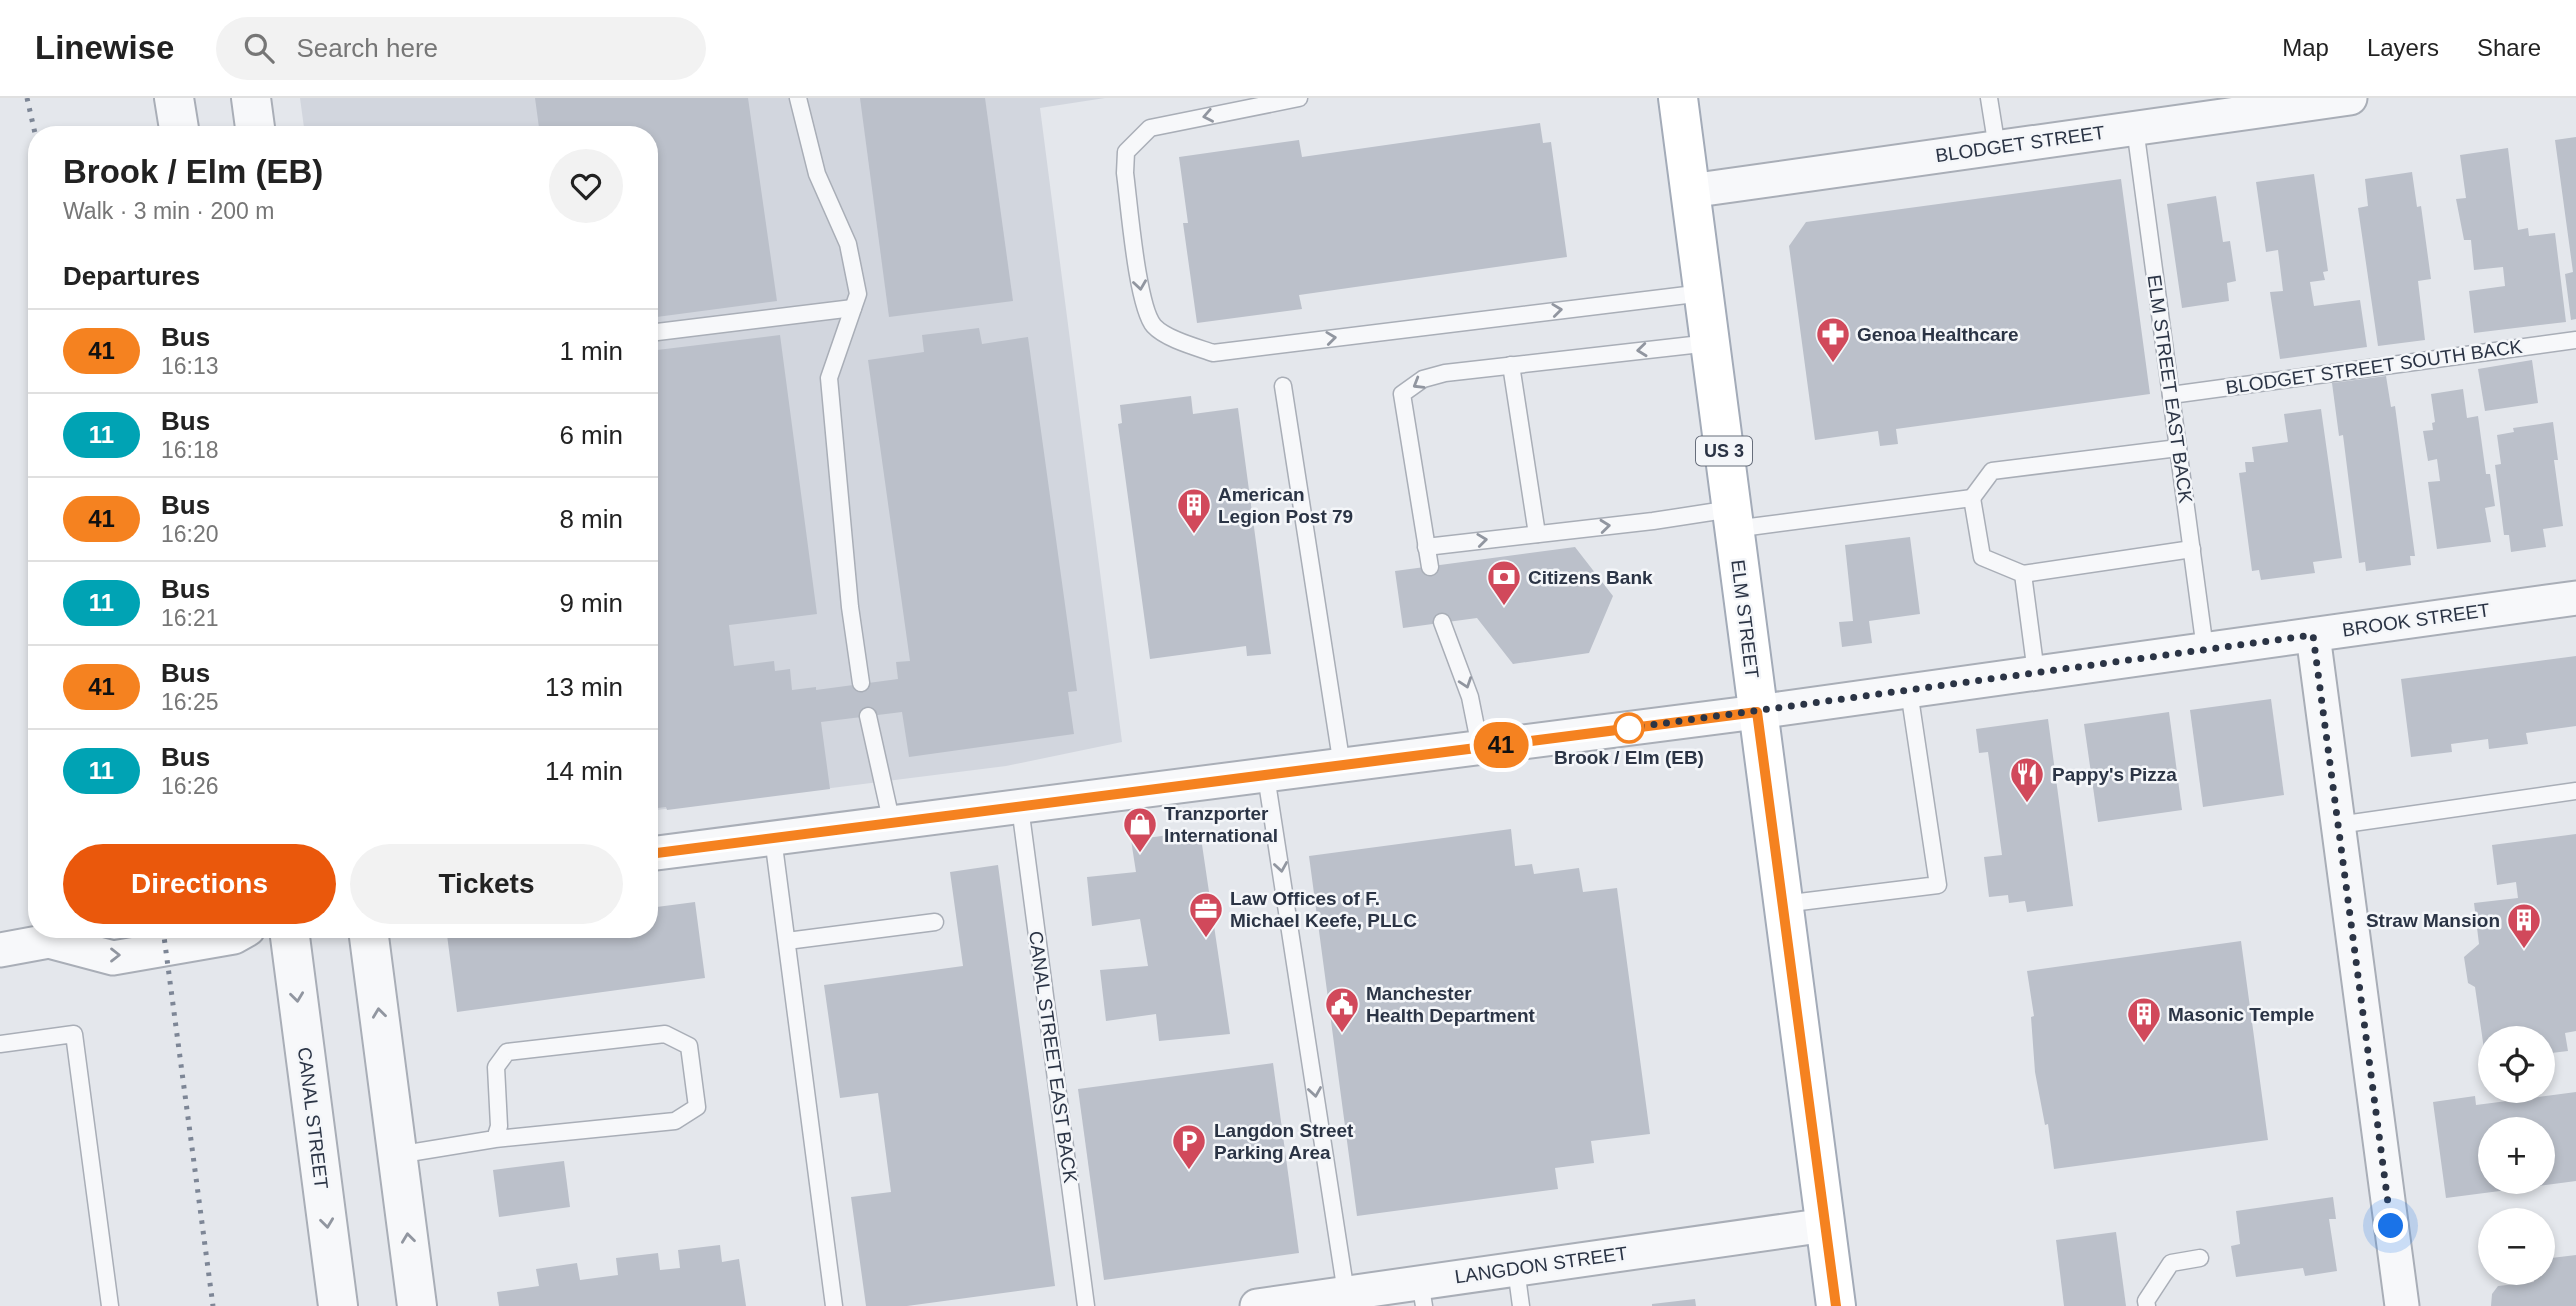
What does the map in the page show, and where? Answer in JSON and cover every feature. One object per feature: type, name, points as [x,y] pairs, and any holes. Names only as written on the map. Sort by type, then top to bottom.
[{"type":"main road","name":"ELM STREET","points":[[1678,98],[1836,1306]]},
{"type":"street","points":[[174,98],[179,126]]},
{"type":"street","points":[[251,98],[255,126]]},
{"type":"street","name":"BLODGET STREET","points":[[1690,191],[2350,98]]},
{"type":"street","name":"BROOK STREET","points":[[658,853],[1757,712],[2576,598]]},
{"type":"street","points":[[2313,635],[2402,1306]]},
{"type":"street","points":[[0,950],[47,938]]},
{"type":"street","points":[[66,938],[113,958],[228,938]]},
{"type":"street","name":"CANAL STREET","points":[[290,938],[338,1306]]},
{"type":"street","points":[[369,938],[416,1306]]},
{"type":"street","name":"LANGDON STREET","points":[[1278,1305],[1346,1293],[1422,1294],[1517,1269],[1826,1225]]},
{"type":"lane","points":[[798,98],[817,174],[848,244],[858,294],[829,378],[850,607],[861,683]]},
{"type":"lane","points":[[1298,98],[1150,128],[1126,152],[1125,173],[1143,305],[1154,326],[1182,342],[1213,353],[1703,293]]},
{"type":"lane","points":[[1989,98],[1997,148]]},
{"type":"lane","name":"ELM STREET EAST BACK","points":[[2135,128],[2205,649]]},
{"type":"lane","points":[[658,332],[853,308]]},
{"type":"lane","name":"BLODGET STREET SOUTH BACK","points":[[2171,395],[2576,340]]},
{"type":"lane","points":[[1430,567],[1402,394],[1423,379],[1445,373],[1710,343]]},
{"type":"lane","points":[[1511,365],[1537,534]]},
{"type":"lane","points":[[1283,386],[1342,766]]},
{"type":"lane","points":[[2178,448],[1992,471],[1972,498],[1982,557],[2023,573],[2192,549]]},
{"type":"lane","points":[[1426,547],[1653,521],[1733,519],[1972,498]]},
{"type":"lane","points":[[2023,573],[2036,673]]},
{"type":"lane","points":[[1441,622],[1470,697],[1480,747]]},
{"type":"lane","points":[[1783,904],[1938,885],[1909,691]]},
{"type":"lane","points":[[868,716],[892,824]]},
{"type":"lane","points":[[1266,776],[1346,1293]]},
{"type":"lane","points":[[2338,824],[2576,791]]},
{"type":"lane","name":"CANAL STREET EAST BACK","points":[[1020,807],[1086,1306]]},
{"type":"lane","points":[[774,838],[834,1306]]},
{"type":"lane","points":[[787,941],[935,922]]},
{"type":"lane","points":[[0,1044],[74,1034],[110,1306]]},
{"type":"lane","points":[[397,1155],[495,1139],[675,1121],[697,1107],[689,1046],[665,1034],[506,1052],[496,1067],[499,1126],[495,1139]]},
{"type":"lane","points":[[2147,1306],[2146,1301],[2171,1263],[2200,1258]]},
{"type":"lane","points":[[1517,1269],[1521,1306]]},
{"type":"shaded area","points":[[300,98],[1105,98],[1040,108],[1122,742],[1006,766],[658,810],[658,126],[304,126]]},
{"type":"building","points":[[535,98],[748,98],[777,301],[658,317],[658,126],[539,126]]},
{"type":"building","points":[[860,98],[985,98],[1013,301],[889,317]]},
{"type":"building","points":[[1540,123],[1543,143],[1551,142],[1567,257],[1299,295],[1302,309],[1197,323],[1183,223],[1188,223],[1179,157],[1299,140],[1302,157]]},
{"type":"building","points":[[2576,137],[2576,319],[2571,320],[2565,274],[2573,272],[2555,140]]},
{"type":"building","points":[[2508,148],[2518,230],[2528,228],[2529,236],[2555,233],[2566,322],[2474,333],[2469,291],[2505,286],[2503,267],[2474,270],[2471,240],[2464,240],[2456,199],[2466,198],[2460,155]]},
{"type":"building","points":[[2412,172],[2417,207],[2421,206],[2431,279],[2418,281],[2425,340],[2378,346],[2358,208],[2368,206],[2365,179]]},
{"type":"building","points":[[2314,174],[2328,271],[2323,272],[2325,280],[2310,282],[2314,306],[2360,300],[2367,347],[2280,359],[2270,292],[2283,291],[2278,250],[2266,252],[2256,182]]},
{"type":"building","points":[[2121,179],[2150,394],[1896,429],[1898,444],[1880,446],[1878,431],[1815,440],[1789,246],[1806,222]]},
{"type":"building","points":[[2216,196],[2223,242],[2230,241],[2236,281],[2227,283],[2229,301],[2182,308],[2167,204]]},
{"type":"building","points":[[979,328],[982,344],[1028,337],[1077,691],[1068,692],[1074,734],[909,757],[902,712],[821,722],[830,789],[667,810],[666,807],[658,808],[658,350],[780,335],[817,614],[729,625],[734,666],[774,661],[775,671],[790,669],[792,690],[816,687],[816,690],[898,679],[896,662],[910,661],[868,360],[924,352],[922,335]]},
{"type":"building","points":[[2532,360],[2538,403],[2485,411],[2478,369]]},
{"type":"building","points":[[2386,376],[2391,407],[2395,406],[2415,556],[2410,556],[2411,565],[2366,571],[2365,562],[2359,563],[2343,435],[2339,436],[2332,383]]},
{"type":"building","points":[[2463,389],[2467,418],[2478,416],[2486,474],[2490,474],[2495,506],[2485,508],[2491,542],[2437,549],[2428,482],[2440,481],[2437,459],[2428,461],[2423,431],[2433,430],[2432,423],[2435,422],[2431,394]]},
{"type":"building","name":"American Legion Post 79","points":[[1191,396],[1193,414],[1238,408],[1271,654],[1247,656],[1246,646],[1150,659],[1118,424],[1122,423],[1120,405]]},
{"type":"building","points":[[2321,409],[2342,558],[2313,562],[2315,573],[2261,580],[2259,570],[2252,571],[2239,473],[2246,472],[2245,462],[2254,462],[2252,447],[2288,442],[2284,414]]},
{"type":"building","points":[[2553,422],[2558,460],[2554,460],[2563,526],[2543,529],[2546,547],[2511,552],[2509,535],[2504,535],[2495,465],[2501,464],[2497,435],[2514,432],[2513,428]]},
{"type":"building","points":[[1910,537],[1920,614],[1869,621],[1872,643],[1842,647],[1839,622],[1853,621],[1845,545]]},
{"type":"building","name":"Citizens Bank","points":[[1575,547],[1613,596],[1589,653],[1513,664],[1477,618],[1403,628],[1395,571]]},
{"type":"building","points":[[2576,656],[2576,726],[2526,733],[2528,744],[2489,749],[2488,739],[2451,744],[2452,752],[2411,757],[2401,679]]},
{"type":"building","points":[[2271,699],[2284,795],[2203,807],[2190,710]]},
{"type":"building","points":[[2169,712],[2182,810],[2098,822],[2084,724]]},
{"type":"building","name":"Pappy's Pizza","points":[[2048,719],[2073,906],[2027,912],[2025,901],[2009,903],[2008,895],[1989,897],[1984,857],[2002,855],[1988,752],[1979,753],[1976,729]]},
{"type":"building","points":[[1511,829],[1515,866],[1532,864],[1534,874],[1579,868],[1583,892],[1617,888],[1650,1134],[1591,1141],[1594,1163],[1555,1168],[1558,1189],[1357,1216],[1309,856]]},
{"type":"building","points":[[1200,831],[1230,1034],[1159,1041],[1156,1014],[1106,1021],[1100,970],[1148,966],[1140,919],[1092,926],[1087,877],[1136,872],[1131,840]]},
{"type":"building","name":"Straw Mansion","points":[[2576,834],[2576,1031],[2565,1033],[2568,1051],[2555,1053],[2555,1026],[2481,1026],[2475,987],[2468,983],[2464,957],[2479,944],[2474,903],[2518,898],[2516,882],[2497,885],[2492,845]]},
{"type":"building","points":[[998,865],[1055,1286],[907,1306],[866,1306],[851,1197],[891,1192],[878,1093],[840,1098],[824,985],[963,966],[950,872]]},
{"type":"building","points":[[695,902],[705,978],[457,1012],[447,938],[658,938],[658,907]]},
{"type":"building","name":"Masonic Temple","points":[[2241,941],[2268,1140],[2054,1169],[2048,1124],[2045,1125],[2035,1072],[2031,1017],[2034,1016],[2027,971]]},
{"type":"building","name":"Langdon Street Parking Area","points":[[1273,1063],[1299,1253],[1104,1280],[1078,1089]]},
{"type":"building","points":[[2576,1092],[2576,1181],[2555,1184],[2555,1117],[2478,1117],[2478,1194],[2446,1198],[2433,1102],[2475,1096],[2476,1105],[2555,1103],[2555,1095]]},
{"type":"building","points":[[564,1161],[570,1207],[499,1217],[493,1170]]},
{"type":"building","points":[[2333,1197],[2336,1219],[2329,1219],[2337,1271],[2305,1276],[2303,1268],[2236,1277],[2231,1246],[2240,1244],[2236,1211]]},
{"type":"building","points":[[2116,1232],[2126,1306],[2064,1306],[2056,1240]]},
{"type":"building","points":[[720,1245],[722,1262],[739,1259],[746,1306],[499,1306],[497,1292],[539,1286],[536,1269],[577,1263],[580,1280],[618,1275],[616,1258],[658,1253],[660,1270],[680,1268],[678,1250]]},
{"type":"building","points":[[2576,1255],[2576,1306],[2491,1306],[2492,1294],[2498,1286],[2555,1285],[2555,1258]]},
{"type":"building","points":[[1695,1299],[1696,1306],[1652,1306],[1652,1304]]},
{"type":"railway","points":[[27,98],[33,126]]},
{"type":"railway","points":[[164,938],[213,1306]]},
{"type":"bus line","name":"41","points":[[658,853],[1757,712],[1836,1306]]},
{"type":"place","name":"Genoa Healthcare","points":[[1833,364]]},
{"type":"place","name":"American Legion Post 79","points":[[1194,535]]},
{"type":"place","name":"Citizens Bank","points":[[1504,607]]},
{"type":"place","name":"Brook / Elm (EB)","points":[[1629,728]]},
{"type":"place","name":"Pappy's Pizza","points":[[2027,804]]},
{"type":"place","name":"Tranzporter International","points":[[1140,854]]},
{"type":"place","name":"Law Offices of F. Michael Keefe, PLLC","points":[[1206,939]]},
{"type":"place","name":"Straw Mansion","points":[[2524,950]]},
{"type":"place","name":"Manchester Health Department","points":[[1342,1034]]},
{"type":"place","name":"Masonic Temple","points":[[2144,1044]]},
{"type":"place","name":"Langdon Street Parking Area","points":[[1189,1171]]},
{"type":"route","points":[[1629,728],[2313,635],[2391,1226]]}]
